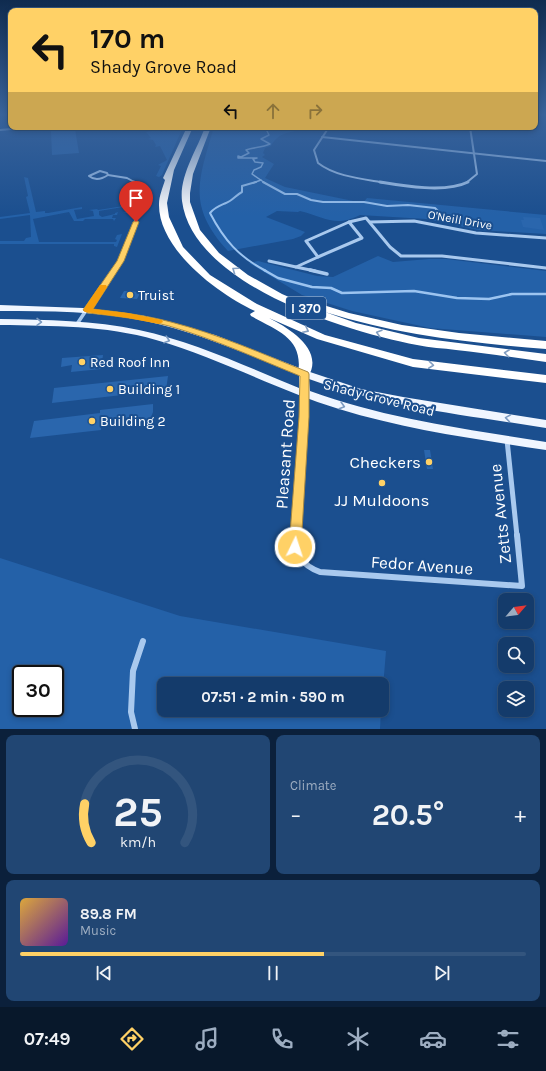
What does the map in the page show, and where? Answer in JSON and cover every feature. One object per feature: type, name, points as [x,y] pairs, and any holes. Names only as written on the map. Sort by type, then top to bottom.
[{"type":"highway","name":"I 370","points":[[181,148],[171,171],[163,203],[165,217],[180,248],[207,277],[253,306],[320,337],[413,363],[546,380]]},
{"type":"highway","name":"I 370","points":[[200,148],[192,167],[186,190],[188,214],[195,230],[204,243],[231,268],[254,283],[272,293],[335,320],[398,338],[416,342],[546,358]]},
{"type":"highway","points":[[171,171],[161,189],[157,206],[158,220],[167,241],[186,264],[213,288],[296,340],[307,357],[307,364],[304,374]]},
{"type":"highway","points":[[254,283],[320,307],[374,323],[416,332],[479,340],[546,345]]},
{"type":"main road","name":"Shady Grove Road","points":[[0,308],[88,310],[128,315],[169,324],[212,337],[304,374],[352,390],[402,401],[546,424]]},
{"type":"main road","name":"Shady Grove Road","points":[[0,322],[77,324],[117,329],[157,337],[207,353],[305,394],[342,406],[393,419],[546,446]]},
{"type":"main road","name":"Pleasant Road","points":[[304,374],[305,394]]},
{"type":"street","points":[[315,148],[314,155],[320,165],[329,170],[346,175],[419,187],[445,188],[467,182],[476,174],[474,148]]},
{"type":"street","points":[[421,148],[546,160]]},
{"type":"street","points":[[77,324],[88,310],[125,252],[145,194],[143,186],[135,180],[108,175],[97,179],[90,178],[89,176],[100,171],[106,172],[108,175]]},
{"type":"street","name":"O'Neill Drive","points":[[349,222],[366,218],[370,222],[414,221],[476,233],[546,238]]},
{"type":"street","points":[[296,267],[362,238],[349,222],[306,241],[318,257]]},
{"type":"street","points":[[370,222],[398,254],[406,256],[442,256],[546,268]]},
{"type":"street","points":[[270,261],[327,274]]},
{"type":"street","name":"Pleasant Road","points":[[305,394],[295,547],[300,559],[308,568],[320,572]]},
{"type":"street","name":"Zetts Avenue","points":[[506,439],[522,586]]},
{"type":"street","name":"Fedor Avenue","points":[[320,572],[522,586]]},
{"type":"street","points":[[135,729],[131,712],[133,672],[143,641]]},
{"type":"shaded area","points":[[161,148],[174,148],[162,175],[159,177],[156,176],[161,166],[158,165],[167,160]]},
{"type":"shaded area","points":[[208,148],[265,148],[263,153],[265,155],[262,157],[274,164],[265,178],[285,187],[363,203],[367,198],[546,215],[546,234],[478,230],[426,219],[360,215],[344,221],[337,221],[300,211],[277,211],[266,217],[305,232],[301,236],[293,239],[228,251],[215,235],[206,220],[201,206],[200,192],[204,163]]},
{"type":"shaded area","points":[[24,177],[28,178],[36,212],[45,211],[45,213],[48,213],[82,207],[82,209],[74,210],[77,219],[94,216],[93,211],[89,210],[98,210],[134,203],[129,213],[123,213],[127,212],[128,209],[123,207],[99,211],[99,215],[102,217],[118,212],[117,215],[113,215],[112,218],[116,218],[114,221],[113,219],[85,219],[83,221],[74,221],[69,212],[33,219],[39,242],[116,242],[117,240],[115,239],[117,235],[122,234],[117,247],[114,246],[114,244],[0,244],[0,241],[24,241],[26,238],[31,237],[30,215],[0,219],[0,217],[30,213],[26,197],[28,196]]},
{"type":"shaded area","points":[[378,256],[393,262],[446,259],[546,271],[546,337],[430,328],[352,311],[302,295],[249,263],[258,261],[317,276],[333,277]]},
{"type":"shaded area","points":[[0,558],[180,616],[386,651],[384,677],[157,677],[157,717],[381,717],[380,729],[0,729]]},
{"type":"building","points":[[52,148],[78,148],[79,153],[52,155]]},
{"type":"building","points":[[523,217],[540,218],[544,230],[523,227],[521,220],[524,220]]},
{"type":"building","name":"Truist","points":[[124,291],[141,292],[137,299],[120,298]]},
{"type":"building","name":"Red Roof Inn","points":[[103,355],[101,369],[71,372],[72,365],[61,367],[62,358]]},
{"type":"building","name":"Building 1","points":[[168,376],[166,390],[52,403],[54,388]]},
{"type":"building","name":"Building 2","points":[[153,404],[153,412],[150,420],[101,426],[101,430],[30,438],[34,421],[100,413],[100,410]]},
{"type":"building","name":"Checkers","points":[[424,450],[430,450],[433,469],[427,469]]},
{"type":"waterway","points":[[252,148],[246,150],[249,153],[241,157],[238,156],[238,158],[257,158],[253,159],[255,162],[263,163],[261,167],[254,170],[252,174],[261,180]]},
{"type":"waterway","points":[[255,182],[261,180]]},
{"type":"waterway","points":[[261,180],[265,183]]},
{"type":"waterway","points":[[255,182],[242,186],[242,192],[230,201],[215,208],[210,213],[215,223],[233,247],[256,266],[264,270]]},
{"type":"waterway","points":[[263,182],[285,194],[297,194],[311,200],[323,202],[364,202],[387,206],[408,205],[435,208],[439,212]]},
{"type":"waterway","points":[[264,270],[278,278],[312,287],[331,288],[342,293],[414,291],[457,298],[489,299],[512,294],[546,294]]},
{"type":"slow traffic","points":[[103,287],[88,310],[128,315],[159,322]]},
{"type":"place","name":"Truist","points":[[130,295]]},
{"type":"place","name":"Red Roof Inn","points":[[82,362]]},
{"type":"place","name":"Building 1","points":[[110,389]]},
{"type":"place","name":"Building 2","points":[[92,421]]},
{"type":"place","name":"Checkers","points":[[429,462]]},
{"type":"place","name":"JJ Muldoons","points":[[382,483]]},
{"type":"route","points":[[136,222],[127,248],[120,261],[88,310],[128,315],[169,324],[212,337],[304,374],[304,417],[295,547]]}]
